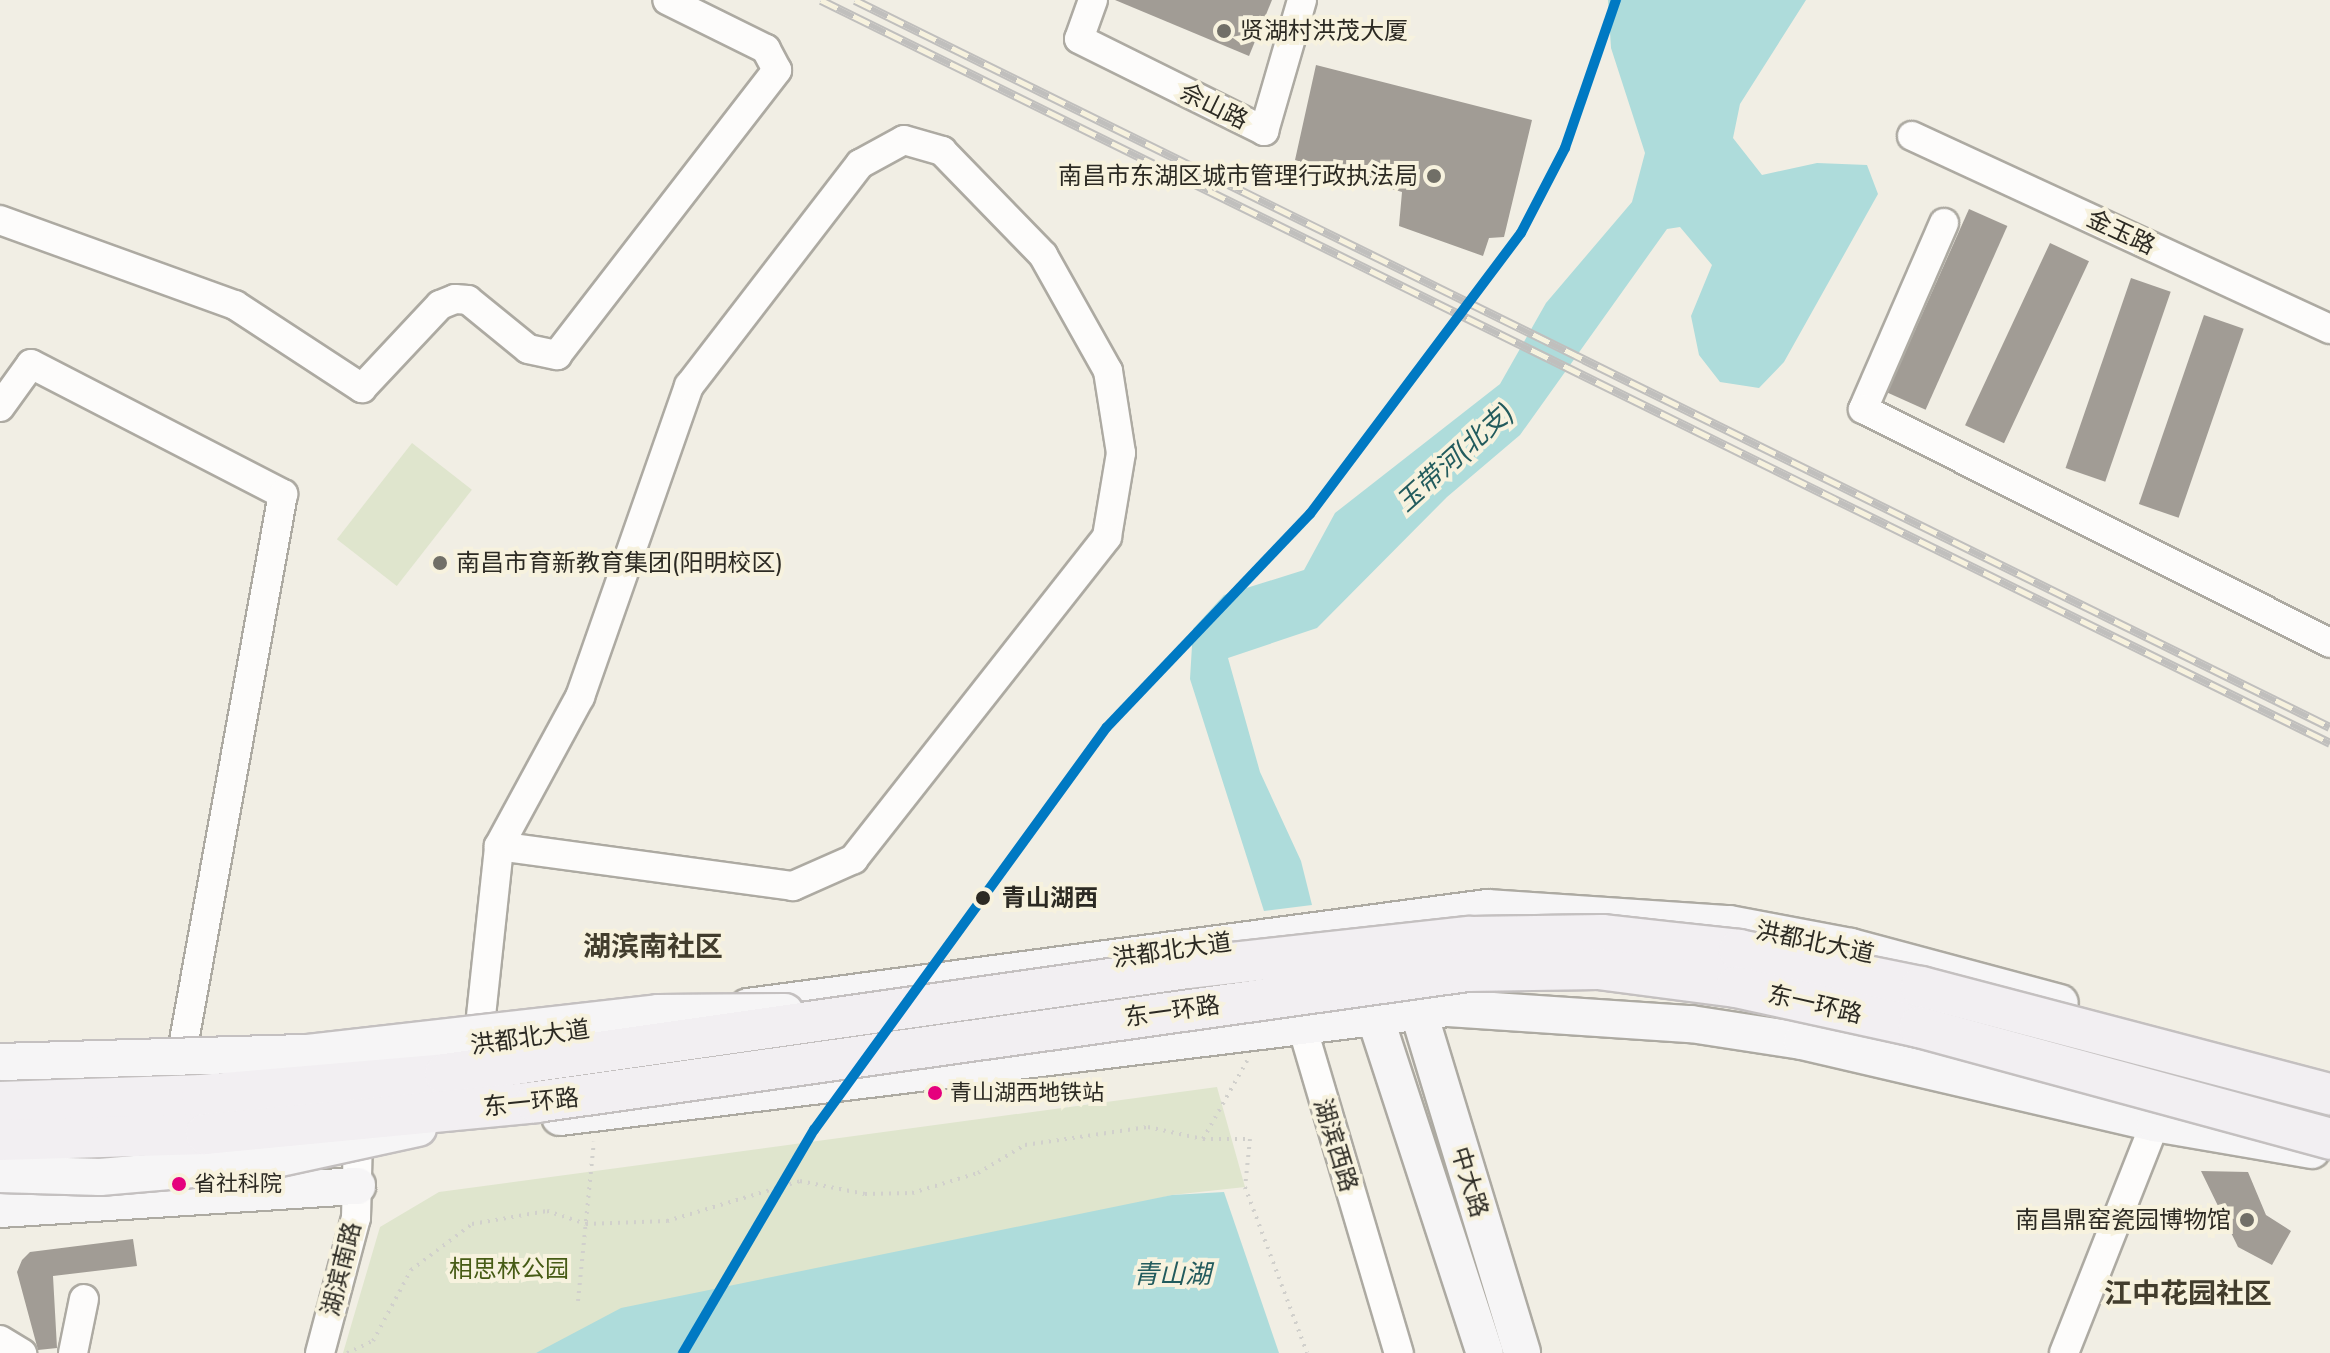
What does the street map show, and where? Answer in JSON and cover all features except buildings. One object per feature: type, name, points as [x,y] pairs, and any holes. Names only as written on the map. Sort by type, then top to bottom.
[{"type":"highway","name":"东一环路","points":[[0,1102],[202,1095],[445,1074],[895,1011],[1454,939],[1602,935],[1739,950],[1921,987],[2330,1094]]},
{"type":"highway","name":"东一环路","points":[[0,1140],[206,1134],[536,1102],[1467,971],[1598,969],[1736,987],[1919,1027],[2330,1139]]},
{"type":"main road","name":"洪都北大道","points":[[0,1089],[176,1085],[1487,908],[1729,924],[1851,947],[2330,1078]]},
{"type":"main road","points":[[0,1158],[172,1153],[634,1110],[1418,1010],[1662,1022],[1802,1041],[2155,1123],[2330,1151]]},
{"type":"main road","name":"中大路","points":[[1418,1010],[1522,1353]]},
{"type":"main road","points":[[0,1062],[308,1053],[658,1013],[895,1011]]},
{"type":"main road","name":"中大路","points":[[1374,1014],[1485,1353]]},
{"type":"main road","points":[[2264,1076],[2330,1078]]},
{"type":"main road","points":[[0,1174],[100,1177],[253,1164],[536,1102]]},
{"type":"main road","points":[[2272,1124],[2330,1151]]},
{"type":"main road","points":[[0,1209],[357,1186]]},
{"type":"street","points":[[0,220],[235,305],[362,388],[440,305],[455,299],[468,300],[528,349],[557,355],[777,70],[766,49],[667,0]]},
{"type":"street","name":"佘山路","points":[[1093,0],[1079,39],[1264,131],[1302,0]]},
{"type":"street","name":"金玉路","points":[[1912,136],[2330,329]]},
{"type":"street","points":[[478,1044],[499,846],[580,697],[689,386],[860,164],[904,140],[942,151],[1043,255],[1108,371],[1121,453],[1107,537],[854,859],[793,886],[499,846]]},
{"type":"street","points":[[1944,223],[1863,409],[2330,643]]},
{"type":"street","points":[[0,407],[31,364],[283,494],[176,1085]]},
{"type":"street","name":"湖滨西路","points":[[1278,936],[1300,1023],[1399,1353]]},
{"type":"street","points":[[2064,1353],[2155,1123]]},
{"type":"street","name":"湖滨南路","points":[[320,1353],[356,1218],[358,1135]]},
{"type":"street","points":[[73,1353],[84,1299]]},
{"type":"street","points":[[0,1340],[22,1353]]},
{"type":"path","points":[[1203,1139],[1249,1057]]},
{"type":"path","points":[[347,1353],[373,1341],[411,1270],[472,1224],[547,1211],[586,1224],[667,1221],[800,1181],[865,1194],[937,1188],[1025,1145],[1104,1129],[1148,1127],[1203,1139],[1250,1139],[1245,1187],[1307,1353]]},
{"type":"path","points":[[578,1301],[594,1142]]},
{"type":"green space","points":[[412,443],[472,490],[397,586],[337,539]]},
{"type":"green space","name":"相思林公园","points":[[1217,1087],[1245,1187],[1172,1195],[536,1353],[343,1353],[380,1227],[439,1192]]},
{"type":"water","name":"玉带河(北支)","points":[[1608,0],[1806,0],[1740,104],[1733,138],[1762,175],[1817,163],[1867,165],[1878,194],[1784,362],[1759,388],[1720,382],[1699,355],[1691,316],[1712,265],[1680,227],[1667,229],[1520,435],[1447,497],[1317,628],[1228,658],[1260,772],[1301,861],[1312,905],[1264,911],[1190,679],[1193,629],[1224,595],[1304,570],[1335,513],[1500,384],[1546,303],[1632,202],[1645,153],[1611,48]]},
{"type":"water","name":"青山湖","points":[[1224,1192],[1279,1353],[536,1353],[621,1308],[1172,1195]]},
{"type":"railway","points":[[821,0],[2330,743]]},
{"type":"railway","points":[[855,0],[2330,727]]},
{"type":"transit line","points":[[683,1353],[814,1130],[1107,727],[1310,514],[1521,233],[1565,148],[1616,0]]},
{"type":"place","name":"贤湖村洪茂大厦","points":[[1224,31]]},
{"type":"place","name":"南昌市东湖区城市管理行政执法局","points":[[1434,176]]},
{"type":"place","name":"南昌市育新教育集团(阳明校区)","points":[[440,563]]},
{"type":"place","name":"青山湖西","points":[[983,898]]},
{"type":"place","name":"青山湖西地铁站","points":[[935,1093]]},
{"type":"place","name":"省社科院","points":[[179,1184]]},
{"type":"place","name":"南昌鼎窑瓷园博物馆","points":[[2247,1220]]},
{"type":"district","name":"湖滨南社区","points":[[653,947]]},
{"type":"district","name":"江中花园社区","points":[[2188,1294]]}]
